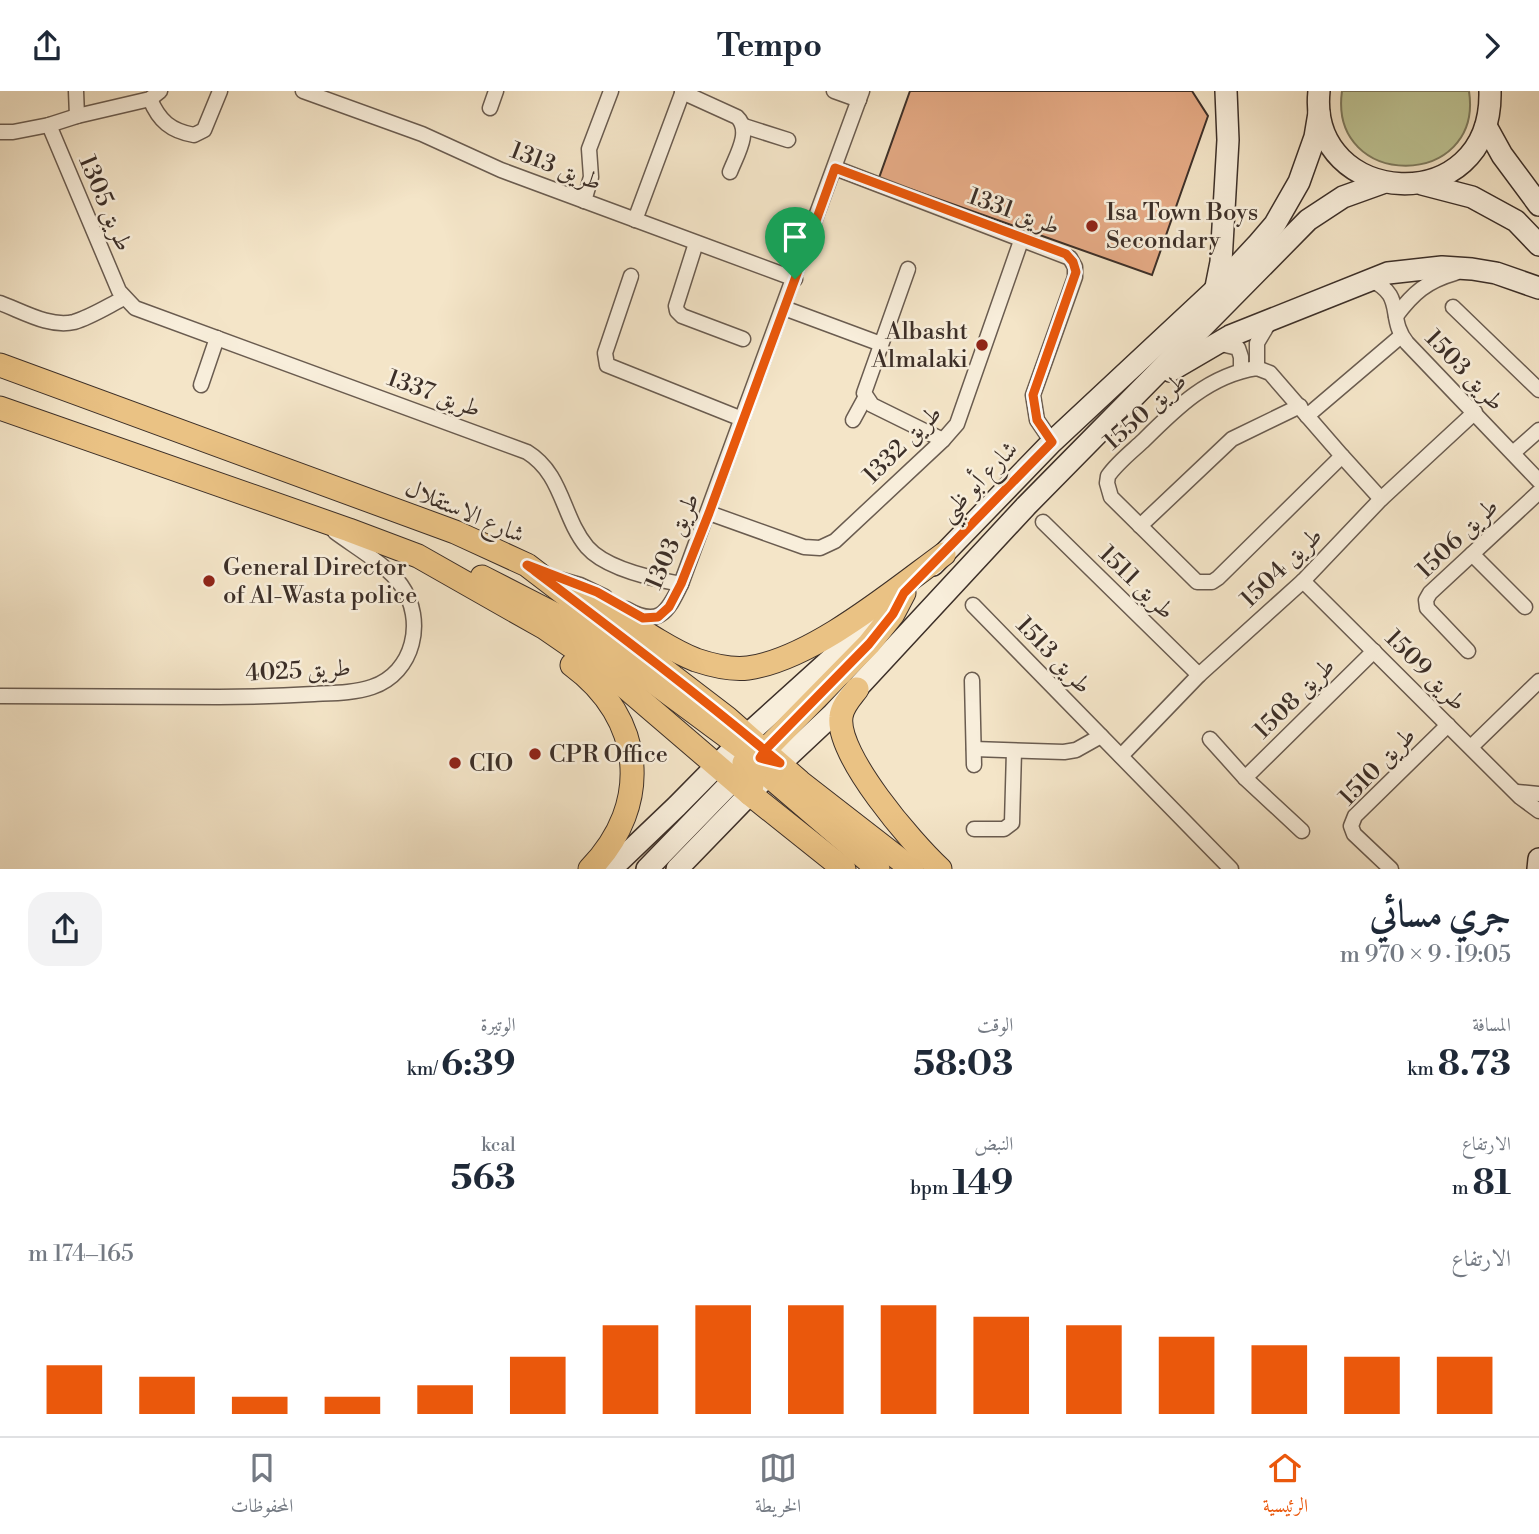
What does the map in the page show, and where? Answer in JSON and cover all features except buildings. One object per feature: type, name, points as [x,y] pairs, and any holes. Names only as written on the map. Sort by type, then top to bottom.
[{"type":"main road","points":[[1216,289],[1221,262],[1228,140],[1226,91]]},
{"type":"main road","points":[[1319,91],[1320,113],[1325,132],[1341,157],[1364,175],[1382,183],[1422,184],[1472,197],[1516,221],[1539,245]]},
{"type":"main road","points":[[1422,184],[1443,176],[1461,164],[1476,146],[1486,126],[1490,91]]},
{"type":"main road","name":"شارع أبو ظبي","points":[[904,593],[1052,442],[1216,289],[1258,245],[1288,203],[1308,160],[1320,113]]},
{"type":"main road","points":[[1486,126],[1502,155],[1539,205]]},
{"type":"main road","points":[[611,869],[751,763],[833,714],[948,588],[1308,221],[1343,197],[1382,183]]},
{"type":"main road","points":[[1145,387],[1217,343],[1388,273],[1416,268],[1472,269],[1505,276],[1539,288]]},
{"type":"main road","name":"شارع الاستقلال","points":[[0,365],[455,531],[527,565],[751,763],[845,869]]},
{"type":"main road","name":"شارع الاستقلال","points":[[0,408],[418,556],[545,628],[603,669],[751,763],[800,782],[912,869]]},
{"type":"main road","points":[[527,565],[562,580],[694,659],[714,665],[746,669],[774,662],[827,635],[944,554]]},
{"type":"main road","points":[[418,556],[449,562],[508,589],[561,618],[636,669],[878,869]]},
{"type":"main road","points":[[467,584],[592,679],[604,692],[628,737],[632,790],[627,813],[612,842],[590,869]]},
{"type":"main road","points":[[647,869],[869,644],[893,614],[904,593]]},
{"type":"main road","points":[[857,689],[841,717],[842,733],[847,745],[878,796],[940,869]]},
{"type":"main road","points":[[677,869],[751,763]]},
{"type":"main road","points":[[1538,869],[1539,859]]},
{"type":"street","points":[[76,91],[77,115]]},
{"type":"street","points":[[0,132],[49,125],[155,95],[158,117],[163,123],[194,135],[204,130],[220,91]]},
{"type":"street","name":"طريق 1313","points":[[303,91],[422,134],[501,170],[795,279]]},
{"type":"street","points":[[490,108],[496,91]]},
{"type":"street","points":[[584,201],[591,177],[589,149],[611,91]]},
{"type":"street","points":[[635,220],[682,91],[737,117],[744,126],[788,140]]},
{"type":"street","points":[[834,91],[861,96]]},
{"type":"street","name":"طريق 1303","points":[[562,580],[597,592],[648,619],[658,617],[669,607],[709,513],[861,96]]},
{"type":"street","name":"طريق 1305","points":[[49,125],[124,297]]},
{"type":"street","points":[[730,171],[744,126]]},
{"type":"street","name":"طريق 1331","points":[[835,168],[1066,254],[1075,267],[1075,277],[1033,395],[1037,420],[1052,442]]},
{"type":"street","name":"طريق 1332","points":[[709,513],[804,547],[828,545],[835,541],[943,440],[962,415],[1022,238]]},
{"type":"street","points":[[696,243],[676,306],[677,311],[682,316],[743,339]]},
{"type":"street","points":[[853,420],[865,398],[865,388],[908,269]]},
{"type":"street","name":"طريق 1503","points":[[1396,316],[1410,297],[1427,283],[1472,269]]},
{"type":"street","points":[[631,277],[605,353],[607,365],[742,419]]},
{"type":"street","name":"طريق 1503","points":[[1369,279],[1381,284],[1390,293],[1401,336],[1539,481]]},
{"type":"street","points":[[0,303],[52,322],[66,323],[80,320],[124,297]]},
{"type":"street","name":"طريق 1337","points":[[124,297],[142,312],[527,452],[541,461],[551,474],[579,534],[593,553],[607,562],[631,571],[681,584]]},
{"type":"street","points":[[1453,307],[1539,390]]},
{"type":"street","points":[[784,308],[881,344]]},
{"type":"street","points":[[1272,319],[1256,344],[1256,368],[1270,373],[1381,499]]},
{"type":"street","points":[[1140,526],[1232,439],[1303,411],[1401,336]]},
{"type":"street","points":[[201,385],[217,338]]},
{"type":"street","points":[[1217,343],[1238,348],[1241,370]]},
{"type":"street","name":"طريق 1550","points":[[1256,368],[1241,370],[1206,386],[1184,401],[1108,476],[1111,497],[1191,578],[1205,583],[1212,582],[1342,456]]},
{"type":"street","points":[[865,398],[872,405],[943,440]]},
{"type":"street","name":"طريق 1504","points":[[1121,756],[1199,675],[1303,581],[1381,499],[1475,412]]},
{"type":"street","points":[[1513,453],[1539,429]]},
{"type":"street","name":"طريق 1506","points":[[1468,651],[1427,608],[1426,600],[1430,593],[1539,492]]},
{"type":"street","name":"طريق 4025","points":[[0,696],[274,697],[350,692],[376,686],[391,678],[407,658],[412,643],[412,613],[401,585],[320,520]]},
{"type":"street","name":"طريق 1511","points":[[1042,522],[1199,675]]},
{"type":"street","points":[[1472,554],[1525,607]]},
{"type":"street","name":"طريق 1509","points":[[1303,581],[1539,811]]},
{"type":"street","name":"طريق 1513","points":[[973,605],[1226,868]]},
{"type":"street","name":"طريق 1508","points":[[1245,778],[1374,651]]},
{"type":"street","points":[[972,680],[974,765]]},
{"type":"street","points":[[1471,747],[1539,681]]},
{"type":"street","name":"طريق 1510","points":[[1391,869],[1354,834],[1351,826],[1355,816],[1448,725]]},
{"type":"street","points":[[974,749],[1076,750],[1101,736]]},
{"type":"street","points":[[1210,739],[1245,778],[1302,831]]},
{"type":"street","points":[[974,829],[1004,829],[1012,823],[1014,751]]},
{"type":"street","points":[[1517,792],[1539,795]]},
{"type":"green space","points":[[1342,91],[1469,91],[1467,124],[1454,147],[1432,161],[1406,166],[1380,161],[1358,147],[1344,124]]},
{"type":"place","name":"Isa Town Boys Secondary","points":[[1092,226]]},
{"type":"place","name":"Albasht Almalaki","points":[[982,345]]},
{"type":"place","name":"General Director of Al-Wasta police","points":[[209,581]]},
{"type":"place","name":"CPR Office","points":[[535,754]]},
{"type":"place","name":"CIO","points":[[455,763]]},
{"type":"route","points":[[795,279],[709,513],[681,584],[664,613],[658,617],[643,618],[597,592],[527,565],[727,718],[765,750],[780,763],[760,758],[765,750],[869,644],[893,614],[904,593],[1052,442],[1037,420],[1033,404],[1034,387],[1076,272],[1073,262],[1066,254],[835,168],[795,279]]}]
